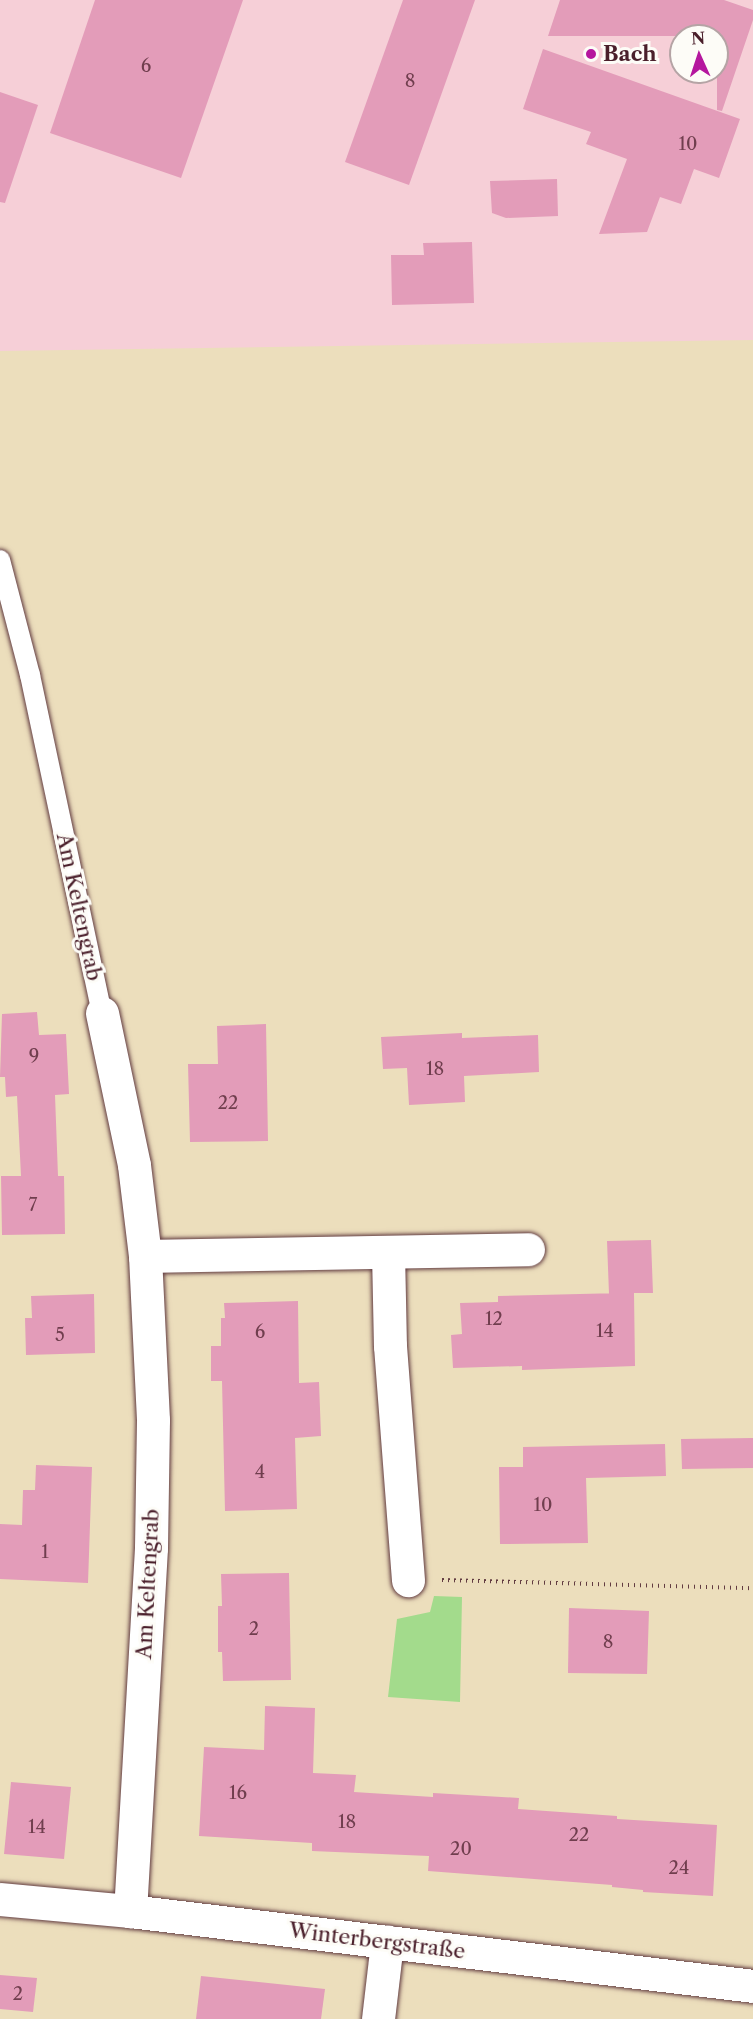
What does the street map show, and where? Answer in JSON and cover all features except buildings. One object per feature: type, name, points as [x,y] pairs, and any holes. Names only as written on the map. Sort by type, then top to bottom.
[{"type":"street","name":"Am Keltengrab","points":[[102,1013],[134,1165],[145,1256],[153,1420],[151,1548],[130,1911]]},
{"type":"street","points":[[145,1256],[528,1249]]},
{"type":"street","points":[[388,1252],[390,1346],[408,1580]]},
{"type":"street","name":"Winterbergstraße","points":[[0,1899],[130,1911],[753,1986]]},
{"type":"street","points":[[378,2019],[387,1942]]},
{"type":"lane","name":"Am Keltengrab","points":[[0,560],[30,675],[102,1013]]},
{"type":"path","points":[[408,1580],[753,1588]]},
{"type":"shaded area","points":[[0,0],[753,0],[753,340],[0,351]]},
{"type":"green space","points":[[434,1596],[462,1597],[460,1702],[388,1697],[397,1619],[430,1612]]},
{"type":"place","name":"Bach","points":[[591,54]]}]
